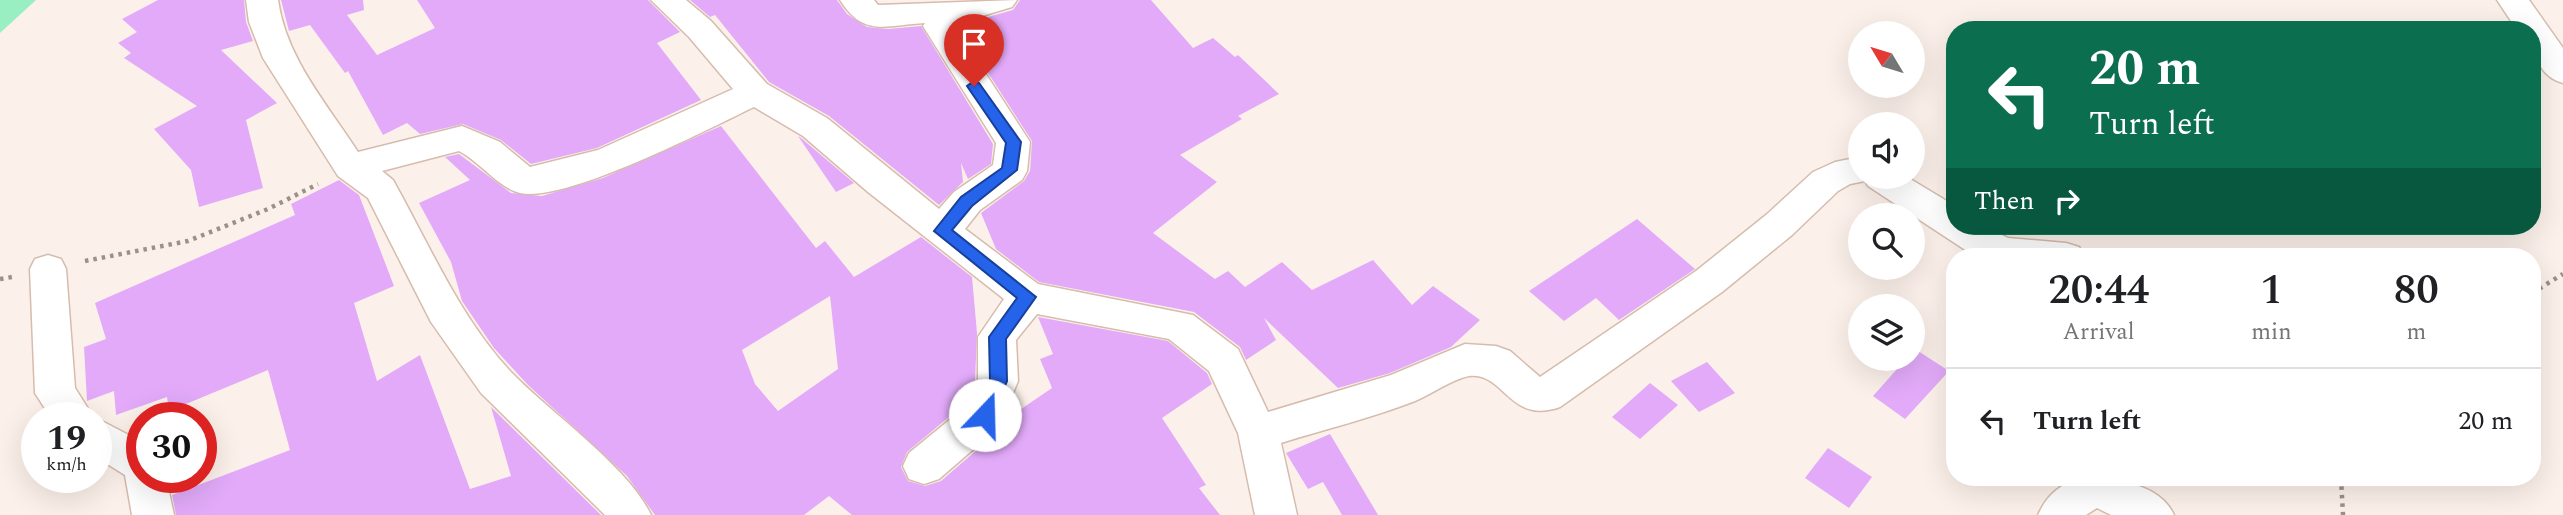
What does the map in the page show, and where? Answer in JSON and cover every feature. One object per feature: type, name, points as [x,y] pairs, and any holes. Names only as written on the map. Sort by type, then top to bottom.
[{"type":"street","points":[[262,0],[265,22],[279,58],[350,167],[381,189],[444,311],[495,381],[615,496],[630,515]]},
{"type":"street","points":[[667,0],[699,29],[755,92],[815,127],[1028,297],[1179,326],[1224,360],[1258,433],[1276,515]]},
{"type":"street","points":[[856,0],[870,16],[928,12],[951,15],[1002,0]]},
{"type":"street","points":[[2513,0],[2528,21]]},
{"type":"street","points":[[942,231],[967,201],[1010,170],[1013,142],[988,107],[939,26],[951,15]]},
{"type":"street","points":[[2541,40],[2563,72]]},
{"type":"street","points":[[350,167],[462,138],[488,151],[523,181],[548,180],[655,140],[755,92]]},
{"type":"street","points":[[1258,433],[1401,389],[1465,360],[1496,362],[1531,393],[1546,395],[1686,297],[1782,223],[1824,181],[1848,170]]},
{"type":"street","points":[[1899,189],[1946,219]]},
{"type":"street","points":[[1971,235],[1995,248]]},
{"type":"street","points":[[48,269],[55,393],[62,402]]},
{"type":"street","points":[[924,466],[985,415],[998,381],[997,337],[1028,297]]},
{"type":"street","points":[[2075,497],[2099,489],[2153,515]]},
{"type":"street","points":[[148,493],[153,515]]},
{"type":"path","points":[[0,279],[188,241],[268,209],[350,167]]},
{"type":"path","points":[[2541,287],[2563,274]]},
{"type":"path","points":[[2341,486],[2343,515]]},
{"type":"green space","points":[[0,0],[36,0],[0,33]]},
{"type":"building","points":[[158,0],[244,0],[246,22],[253,41],[221,50],[277,103],[246,120],[263,188],[199,207],[191,170],[154,129],[197,106],[124,58],[131,53],[118,43],[137,32],[122,19]]},
{"type":"building","points":[[281,0],[363,0],[364,10],[347,15],[377,55],[435,28],[417,0],[648,0],[680,32],[657,43],[701,100],[597,148],[531,164],[501,140],[463,124],[420,134],[407,123],[383,135],[348,71],[345,73],[310,25],[289,31]]},
{"type":"building","points":[[690,0],[837,0],[847,14],[867,27],[888,29],[921,26],[993,144],[991,164],[968,179],[961,163],[963,182],[939,205],[829,116],[769,82],[715,15],[710,17]]},
{"type":"building","points":[[1020,0],[1151,0],[1193,48],[1213,38],[1235,57],[1238,55],[1279,94],[1238,116],[1242,119],[1180,155],[1217,182],[1153,233],[1215,279],[1228,271],[1245,287],[1282,262],[1312,290],[1373,260],[1412,305],[1433,286],[1480,320],[1451,347],[1390,373],[1338,388],[1264,318],[1276,340],[1246,360],[1240,347],[1194,312],[1039,282],[996,249],[981,213],[1024,181],[1030,171],[1032,141],[959,28],[963,24],[1013,10]]},
{"type":"building","points":[[721,126],[816,248],[825,241],[854,277],[921,237],[972,277],[977,333],[975,381],[967,402],[907,452],[901,467],[908,481],[925,486],[941,481],[1001,429],[1005,420],[1052,388],[1040,359],[1053,354],[1038,317],[1168,341],[1207,373],[1212,384],[1162,418],[1206,485],[1199,488],[1220,515],[852,515],[829,496],[804,515],[655,515],[627,476],[528,385],[494,348],[462,301],[451,262],[419,203],[470,180],[445,157],[459,154],[511,193],[542,196],[603,178]],"holes":[[[830,296],[838,369],[778,411],[755,384],[742,350]]]},
{"type":"building","points":[[798,136],[801,138],[854,183],[836,192]]},
{"type":"building","points":[[339,180],[359,195],[394,286],[354,303],[377,381],[420,355],[470,489],[511,476],[491,407],[601,515],[176,515],[172,495],[217,493],[217,478],[290,450],[268,370],[191,402],[168,402],[167,397],[153,402],[126,402],[126,411],[116,415],[114,391],[87,401],[84,347],[106,339],[95,303],[295,215],[291,204]]},
{"type":"building","points":[[1637,219],[1695,269],[1619,320],[1596,298],[1564,321],[1529,291]]},
{"type":"building","points":[[1925,355],[1946,369],[1946,374],[1905,419],[1873,396],[1895,371],[1925,371]]},
{"type":"building","points":[[1707,362],[1735,393],[1699,412],[1671,381]]},
{"type":"building","points":[[1650,383],[1678,405],[1640,439],[1612,417]]},
{"type":"building","points":[[1330,434],[1378,515],[1342,515],[1323,482],[1308,489],[1286,453]]},
{"type":"building","points":[[1828,448],[1872,477],[1849,508],[1805,478]]},
{"type":"route","points":[[974,86],[1013,142],[1010,170],[967,201],[942,231],[1028,297],[997,337],[998,381],[985,415]]}]
